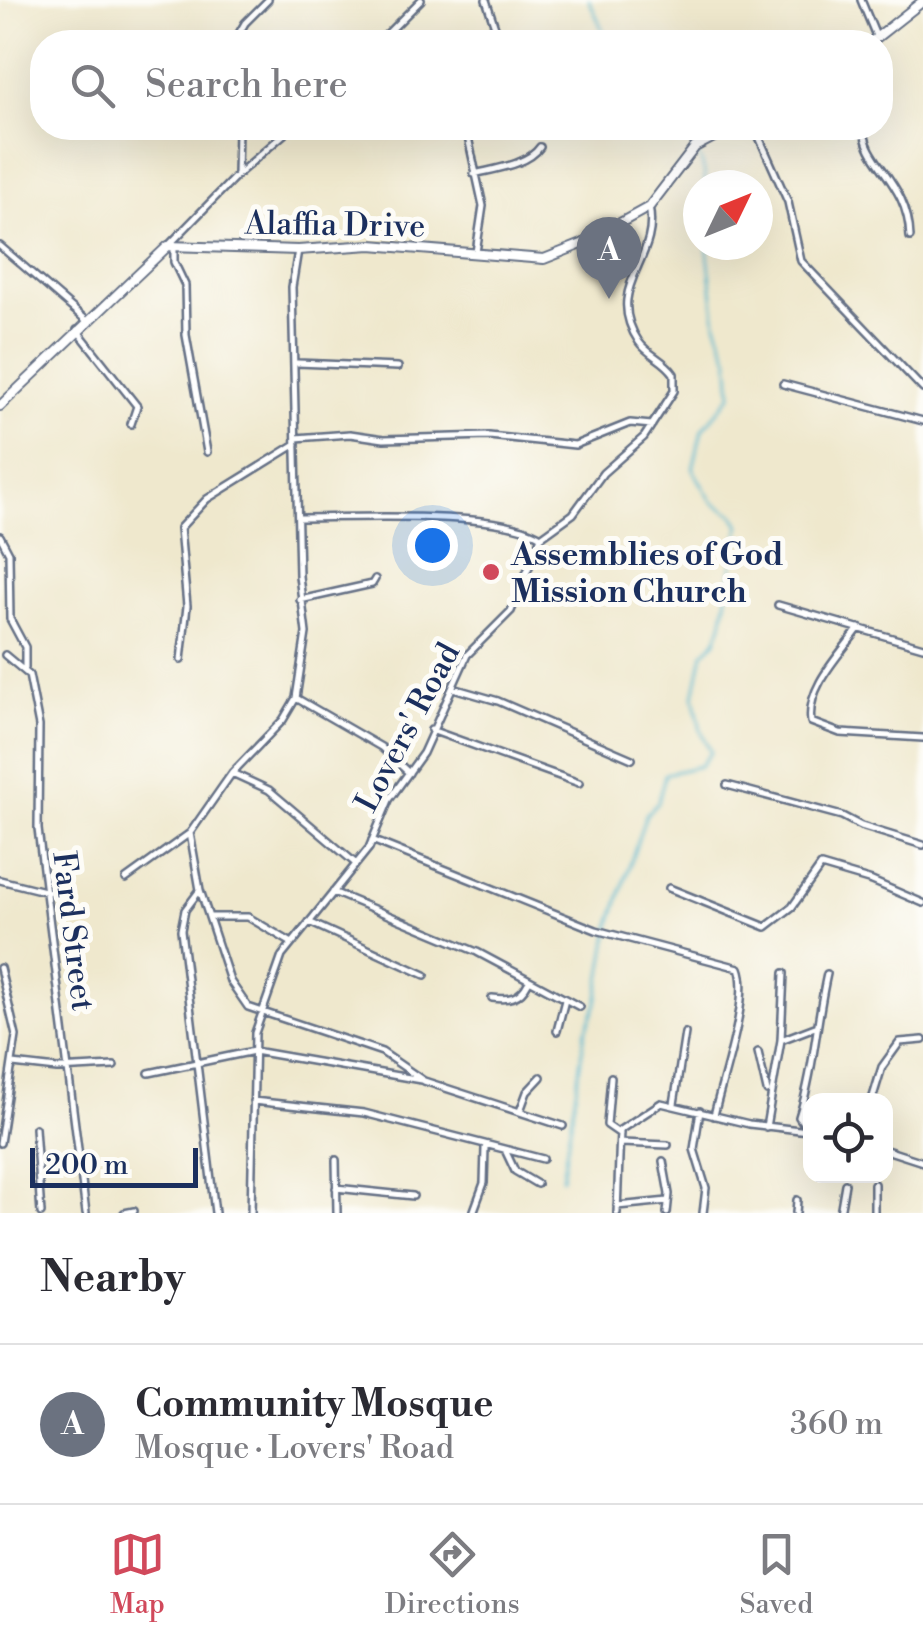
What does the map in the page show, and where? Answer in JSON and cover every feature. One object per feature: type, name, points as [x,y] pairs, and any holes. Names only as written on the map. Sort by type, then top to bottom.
[{"type":"street","points":[[240,30],[268,0]]},
{"type":"street","points":[[392,30],[422,0]]},
{"type":"street","points":[[486,0],[496,30]]},
{"type":"street","points":[[861,0],[871,30]]},
{"type":"street","points":[[886,30],[923,1]]},
{"type":"street","points":[[237,175],[238,140]]},
{"type":"street","points":[[0,406],[86,320],[171,246],[237,175],[278,140]]},
{"type":"street","points":[[468,140],[483,206],[476,252]]},
{"type":"street","name":"Alaffia Drive","points":[[171,246],[298,250],[371,245],[544,259],[582,244],[649,207],[691,151],[711,140]]},
{"type":"street","points":[[760,140],[788,202],[801,261],[923,388]]},
{"type":"street","points":[[865,140],[866,148],[900,189],[909,215],[910,237]]},
{"type":"street","points":[[474,174],[498,170],[534,155],[540,148]]},
{"type":"street","name":"Lovers' Road","points":[[251,1213],[254,1052],[260,1014],[282,956],[372,840],[389,800],[410,773],[472,649],[511,611],[541,538],[582,506],[603,473],[636,446],[676,381],[669,366],[639,342],[625,298],[628,281],[652,233],[649,207]]},
{"type":"street","points":[[0,246],[86,320]]},
{"type":"street","points":[[171,246],[185,285],[186,334],[207,452]]},
{"type":"street","points":[[126,880],[190,833],[232,773],[283,720],[296,698],[306,633],[300,600],[292,287],[298,250]]},
{"type":"street","points":[[77,330],[137,406],[131,424]]},
{"type":"street","points":[[295,363],[398,367]]},
{"type":"street","points":[[783,384],[923,421]]},
{"type":"street","points":[[181,660],[187,606],[177,533],[207,499],[296,441],[490,436],[575,446],[628,424],[652,425]]},
{"type":"street","points":[[298,518],[428,518],[522,528],[541,538]]},
{"type":"street","name":"Fard Street","points":[[0,536],[8,553],[10,619],[25,647],[24,668],[40,738],[36,806],[86,1213]]},
{"type":"street","points":[[300,600],[372,584],[375,579]]},
{"type":"street","points":[[778,605],[923,647]]},
{"type":"street","points":[[859,628],[822,680],[811,708],[812,722],[840,733],[923,738]]},
{"type":"street","points":[[6,654],[24,668]]},
{"type":"street","points":[[453,688],[498,701],[632,759]]},
{"type":"street","points":[[296,698],[381,747],[410,773]]},
{"type":"street","points":[[431,730],[578,783]]},
{"type":"street","points":[[232,773],[269,790],[356,863]]},
{"type":"street","points":[[727,784],[842,816],[861,826],[923,845]]},
{"type":"street","points":[[190,833],[200,890],[233,986],[260,1014],[382,1052],[424,1081]]},
{"type":"street","points":[[372,840],[596,930],[694,954],[742,972],[738,1010],[714,1116]]},
{"type":"street","points":[[669,888],[769,927],[792,907],[821,866],[872,880],[889,892],[923,903]]},
{"type":"street","points":[[0,880],[48,892]]},
{"type":"street","points":[[200,890],[182,919],[214,1213]]},
{"type":"street","points":[[333,892],[478,952],[528,983],[580,1007]]},
{"type":"street","points":[[209,917],[248,917],[277,930],[292,943]]},
{"type":"street","points":[[310,922],[425,975]]},
{"type":"street","points":[[0,968],[15,1018],[13,1064],[0,1143]]},
{"type":"street","points":[[766,1127],[768,1094],[781,1040],[784,973]]},
{"type":"street","points":[[806,1093],[814,1068],[815,1027],[827,974]]},
{"type":"street","points":[[492,998],[508,1000],[524,992],[528,983]]},
{"type":"street","points":[[557,1030],[565,1000]]},
{"type":"street","points":[[781,1040],[815,1027]]},
{"type":"street","points":[[674,1104],[685,1033]]},
{"type":"street","points":[[874,1093],[882,1067],[900,1042],[923,1040]]},
{"type":"street","points":[[149,1073],[254,1052],[424,1081],[563,1126]]},
{"type":"street","points":[[758,1052],[768,1094]]},
{"type":"street","points":[[13,1064],[68,1069],[114,1066]]},
{"type":"street","points":[[520,1111],[527,1092],[540,1077]]},
{"type":"street","points":[[611,1077],[608,1125],[620,1134]]},
{"type":"street","points":[[253,1101],[364,1114],[485,1148],[542,1159]]},
{"type":"street","points":[[668,1202],[617,1209],[622,1126],[647,1111],[664,1102],[766,1127],[803,1130]]},
{"type":"street","points":[[700,1112],[694,1149],[706,1188],[703,1213]]},
{"type":"street","points":[[34,1128],[41,1213]]},
{"type":"street","points":[[620,1143],[668,1145]]},
{"type":"street","points":[[473,1213],[484,1182],[485,1148]]},
{"type":"street","points":[[506,1152],[510,1167],[537,1184]]},
{"type":"street","points":[[893,1152],[923,1162]]},
{"type":"street","points":[[336,1160],[337,1213]]},
{"type":"street","points":[[663,1161],[666,1213]]},
{"type":"street","points":[[840,1213],[845,1184]]},
{"type":"street","points":[[874,1184],[874,1213]]},
{"type":"street","points":[[336,1188],[413,1196]]},
{"type":"street","points":[[796,1213],[797,1200]]},
{"type":"street","points":[[124,1213],[134,1211]]},
{"type":"waterway","points":[[589,0],[603,30]]},
{"type":"waterway","points":[[687,140],[704,170]]},
{"type":"waterway","points":[[562,1178],[585,1033],[597,1003],[610,927],[646,814],[658,803],[665,774],[700,766],[711,752],[701,731],[694,696],[703,653],[716,641],[722,624],[740,525],[733,514],[712,502],[693,469],[702,430],[732,394],[729,359],[716,323],[709,260]]},
{"type":"place","name":"Community Mosque","points":[[609,299]]},
{"type":"place","name":"Assemblies of God Mission Church","points":[[491,572]]}]
